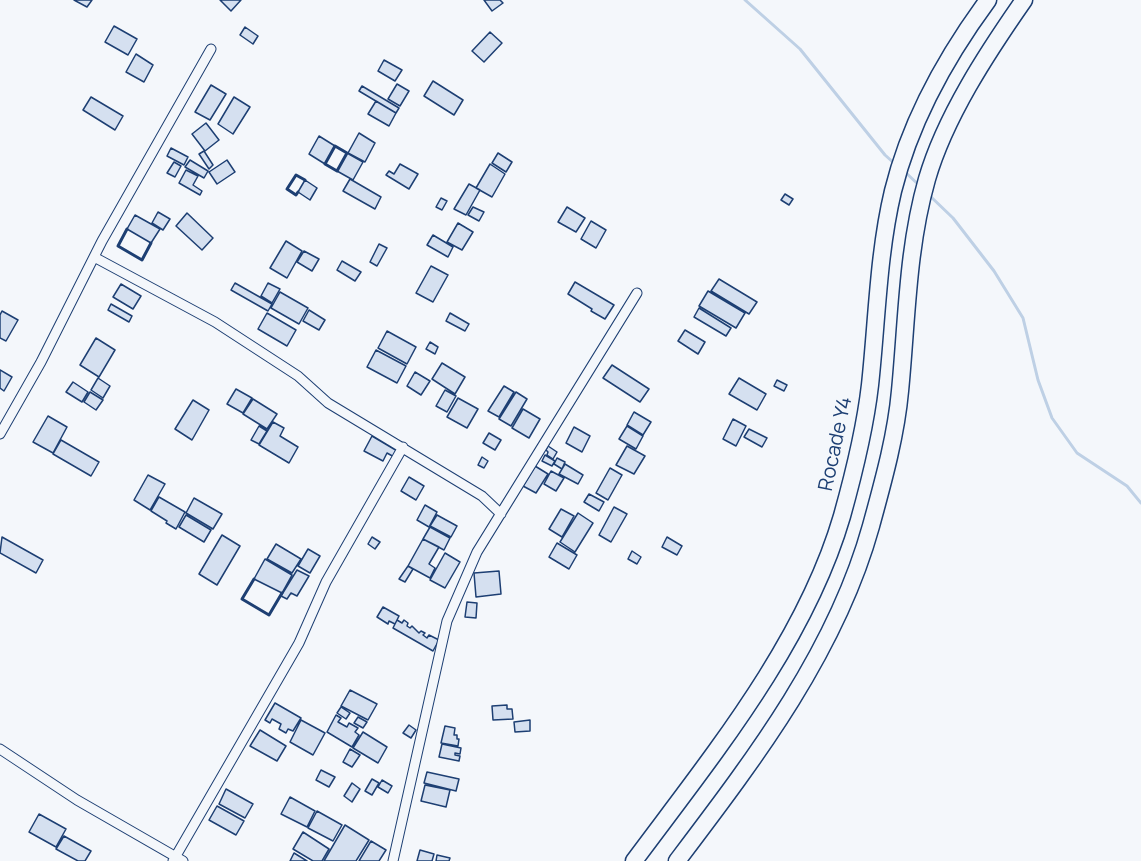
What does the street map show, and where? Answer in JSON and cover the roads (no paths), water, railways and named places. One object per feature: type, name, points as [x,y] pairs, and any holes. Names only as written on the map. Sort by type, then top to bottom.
[{"type":"highway","name":"Rocade Y4","points":[[634,861],[768,677],[818,578],[841,518],[859,449],[870,387],[877,298],[887,218],[894,189],[916,126],[934,86],[964,33],[988,0]]},
{"type":"highway","points":[[677,861],[798,691],[847,596],[870,528],[886,465],[898,403],[912,249],[927,178],[936,153],[989,49],[1024,0]]},
{"type":"street","points":[[0,434],[42,362],[94,257],[211,49]]},
{"type":"street","points":[[94,257],[215,322],[298,376],[328,403],[482,496],[501,513]]},
{"type":"street","points":[[393,861],[447,621],[477,552],[637,292]]},
{"type":"street","points":[[0,749],[77,800],[177,860],[299,643],[326,582],[403,447]]},
{"type":"waterway","points":[[745,0],[800,49],[885,155],[895,164]]},
{"type":"waterway","points":[[905,172],[920,186]]},
{"type":"waterway","points":[[929,195],[953,218],[994,271],[1023,318],[1038,380],[1052,418],[1077,453],[1127,486],[1141,503]]}]
